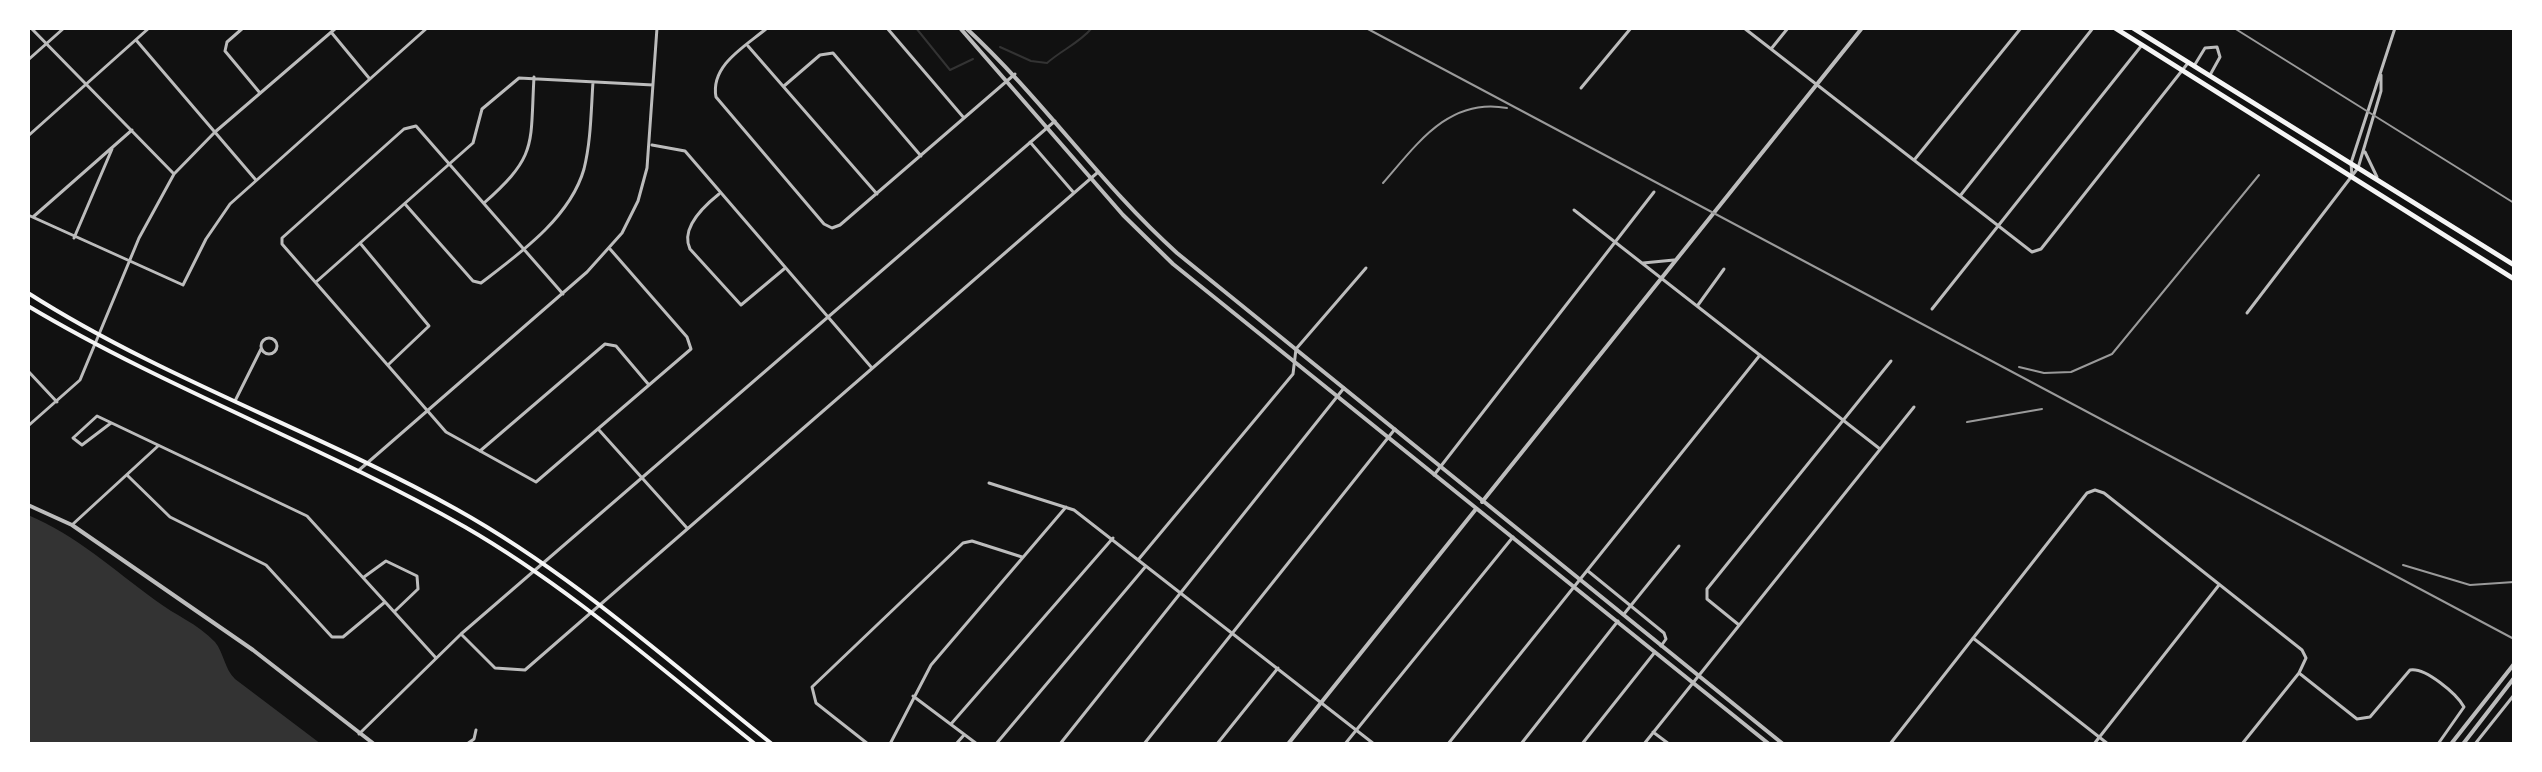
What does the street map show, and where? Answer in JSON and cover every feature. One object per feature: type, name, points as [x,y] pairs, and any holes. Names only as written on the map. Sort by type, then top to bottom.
[{"type":"main road","points":[[2115,28],[2353,170],[2379,181],[2514,265]]},
{"type":"main road","points":[[2133,28],[2210,75],[2514,279]]},
{"type":"main road","points":[[28,293],[99,335],[455,508],[543,564],[599,605],[772,744]]},
{"type":"main road","points":[[28,306],[95,345],[358,471],[465,527],[534,571],[591,613],[755,744]]},
{"type":"street","points":[[31,28],[174,174]]},
{"type":"street","points":[[28,60],[64,28]]},
{"type":"street","points":[[28,136],[149,28]]},
{"type":"street","points":[[243,28],[224,48],[260,93]]},
{"type":"street","points":[[28,426],[77,385],[129,262],[174,174],[215,132],[336,28]]},
{"type":"street","points":[[132,130],[30,216],[183,285],[206,239],[230,204],[427,28]]},
{"type":"street","points":[[358,471],[563,294],[610,249],[638,201],[650,145],[657,28]]},
{"type":"street","points":[[767,28],[723,66],[715,84],[718,101],[824,224],[832,228],[840,225],[877,194],[1015,74]]},
{"type":"street","points":[[887,28],[964,118]]},
{"type":"street","points":[[960,28],[1157,250],[1769,744]]},
{"type":"street","points":[[966,28],[1015,74],[1164,242],[1783,744]]},
{"type":"street","points":[[1581,88],[1631,28]]},
{"type":"street","points":[[1744,28],[2035,252],[2184,69],[2205,48],[2217,47],[2220,57],[2210,75]]},
{"type":"street","points":[[1771,49],[1788,28]]},
{"type":"street","points":[[1288,744],[1862,28]]},
{"type":"street","points":[[1915,160],[2021,28]]},
{"type":"street","points":[[1960,196],[2093,28]]},
{"type":"street","points":[[2353,170],[2395,28]]},
{"type":"street","points":[[331,32],[369,78]]},
{"type":"street","points":[[136,40],[255,179]]},
{"type":"street","points":[[747,45],[877,194]]},
{"type":"street","points":[[1932,309],[2142,45]]},
{"type":"street","points":[[784,86],[820,55],[833,53],[921,156]]},
{"type":"street","points":[[2247,313],[2365,152],[2381,75]]},
{"type":"street","points":[[483,203],[515,175],[526,157],[534,77]]},
{"type":"street","points":[[316,282],[473,143],[482,109],[519,78],[653,85]]},
{"type":"street","points":[[405,204],[475,283],[481,283],[550,224],[578,185],[588,148],[593,82]]},
{"type":"street","points":[[359,734],[461,634],[1055,121]]},
{"type":"street","points":[[563,294],[416,126],[404,129],[284,234],[282,244],[446,432],[539,481],[687,355],[691,343],[610,249]]},
{"type":"street","points":[[1030,142],[1074,193]]},
{"type":"street","points":[[650,145],[683,149],[872,368]]},
{"type":"street","points":[[74,238],[113,148]]},
{"type":"street","points":[[2365,152],[2379,181]]},
{"type":"street","points":[[461,634],[488,663],[515,672],[525,670],[1099,171]]},
{"type":"street","points":[[1434,475],[1654,192]]},
{"type":"street","points":[[721,193],[699,212],[688,239],[690,249],[741,305],[784,269]]},
{"type":"street","points":[[1574,210],[1880,449]]},
{"type":"street","points":[[1157,250],[1164,242]]},
{"type":"street","points":[[360,243],[429,326],[388,366]]},
{"type":"street","points":[[1641,263],[1665,264],[1678,258]]},
{"type":"street","points":[[1138,560],[1293,374],[1296,349],[1366,268]]},
{"type":"street","points":[[1697,306],[1724,269]]},
{"type":"street","points":[[480,451],[605,344],[616,346],[649,385]]},
{"type":"street","points":[[235,401],[261,349]]},
{"type":"street","points":[[1448,744],[1760,355]]},
{"type":"street","points":[[1739,625],[1707,599],[1706,591],[1891,361]]},
{"type":"street","points":[[28,371],[57,402]]},
{"type":"street","points":[[1060,744],[1344,388]]},
{"type":"street","points":[[1644,744],[1914,407]]},
{"type":"street","points":[[111,423],[82,445],[73,438],[95,416],[111,423],[307,516],[436,658]]},
{"type":"street","points":[[1144,744],[1395,429]]},
{"type":"street","points":[[599,430],[687,528]]},
{"type":"street","points":[[72,525],[158,446]]},
{"type":"street","points":[[127,475],[170,517],[266,565],[332,637],[343,637],[385,602]]},
{"type":"street","points":[[989,483],[1066,507],[1113,538],[1374,744]]},
{"type":"street","points":[[1890,744],[2087,493],[2095,490],[2104,493],[2302,650],[2306,658],[2299,673],[2242,744]]},
{"type":"street","points":[[28,505],[72,525],[253,650],[374,744]]},
{"type":"street","points":[[890,744],[931,665],[1066,507]]},
{"type":"street","points":[[1345,744],[1513,537]]},
{"type":"street","points":[[951,724],[1113,538]]},
{"type":"street","points":[[868,744],[816,703],[812,687],[963,543],[972,541],[1022,557]]},
{"type":"street","points":[[1623,616],[1679,546]]},
{"type":"street","points":[[364,577],[386,561],[417,576],[418,589],[394,612]]},
{"type":"street","points":[[996,744],[1146,566]]},
{"type":"street","points":[[1587,570],[1664,633],[1666,639],[1661,646]]},
{"type":"street","points":[[2094,744],[2219,585]]},
{"type":"street","points":[[1521,744],[1618,621]]},
{"type":"street","points":[[1973,638],[2108,744]]},
{"type":"street","points":[[1582,744],[1655,652]]},
{"type":"street","points":[[2451,744],[2514,664]]},
{"type":"street","points":[[1217,744],[1278,668]]},
{"type":"street","points":[[2299,673],[2357,719],[2368,720],[2407,672],[2418,668],[2459,699],[2464,707],[2438,744]]},
{"type":"street","points":[[2463,744],[2514,678]]},
{"type":"street","points":[[2475,744],[2514,695]]},
{"type":"street","points":[[913,696],[977,744]]},
{"type":"street","points":[[467,744],[474,739],[476,730]]},
{"type":"street","points":[[1653,732],[1669,744]]},
{"type":"street","points":[[956,744],[964,734]]},
{"type":"shaded area","points":[[28,515],[78,543],[201,630],[218,646],[235,679],[321,744],[28,744]]},
{"type":"waterway","points":[[916,28],[950,70],[973,59]]},
{"type":"waterway","points":[[1000,47],[1031,61],[1047,63],[1092,28]]},
{"type":"railway","points":[[1366,28],[2514,639]]},
{"type":"railway","points":[[2234,28],[2514,203]]},
{"type":"railway","points":[[1383,183],[1422,139],[1451,117],[1486,106],[1507,108]]},
{"type":"railway","points":[[2019,367],[2044,373],[2071,372],[2112,354],[2259,175]]},
{"type":"railway","points":[[1967,422],[2042,409]]},
{"type":"railway","points":[[2403,565],[2470,585],[2514,582]]}]
